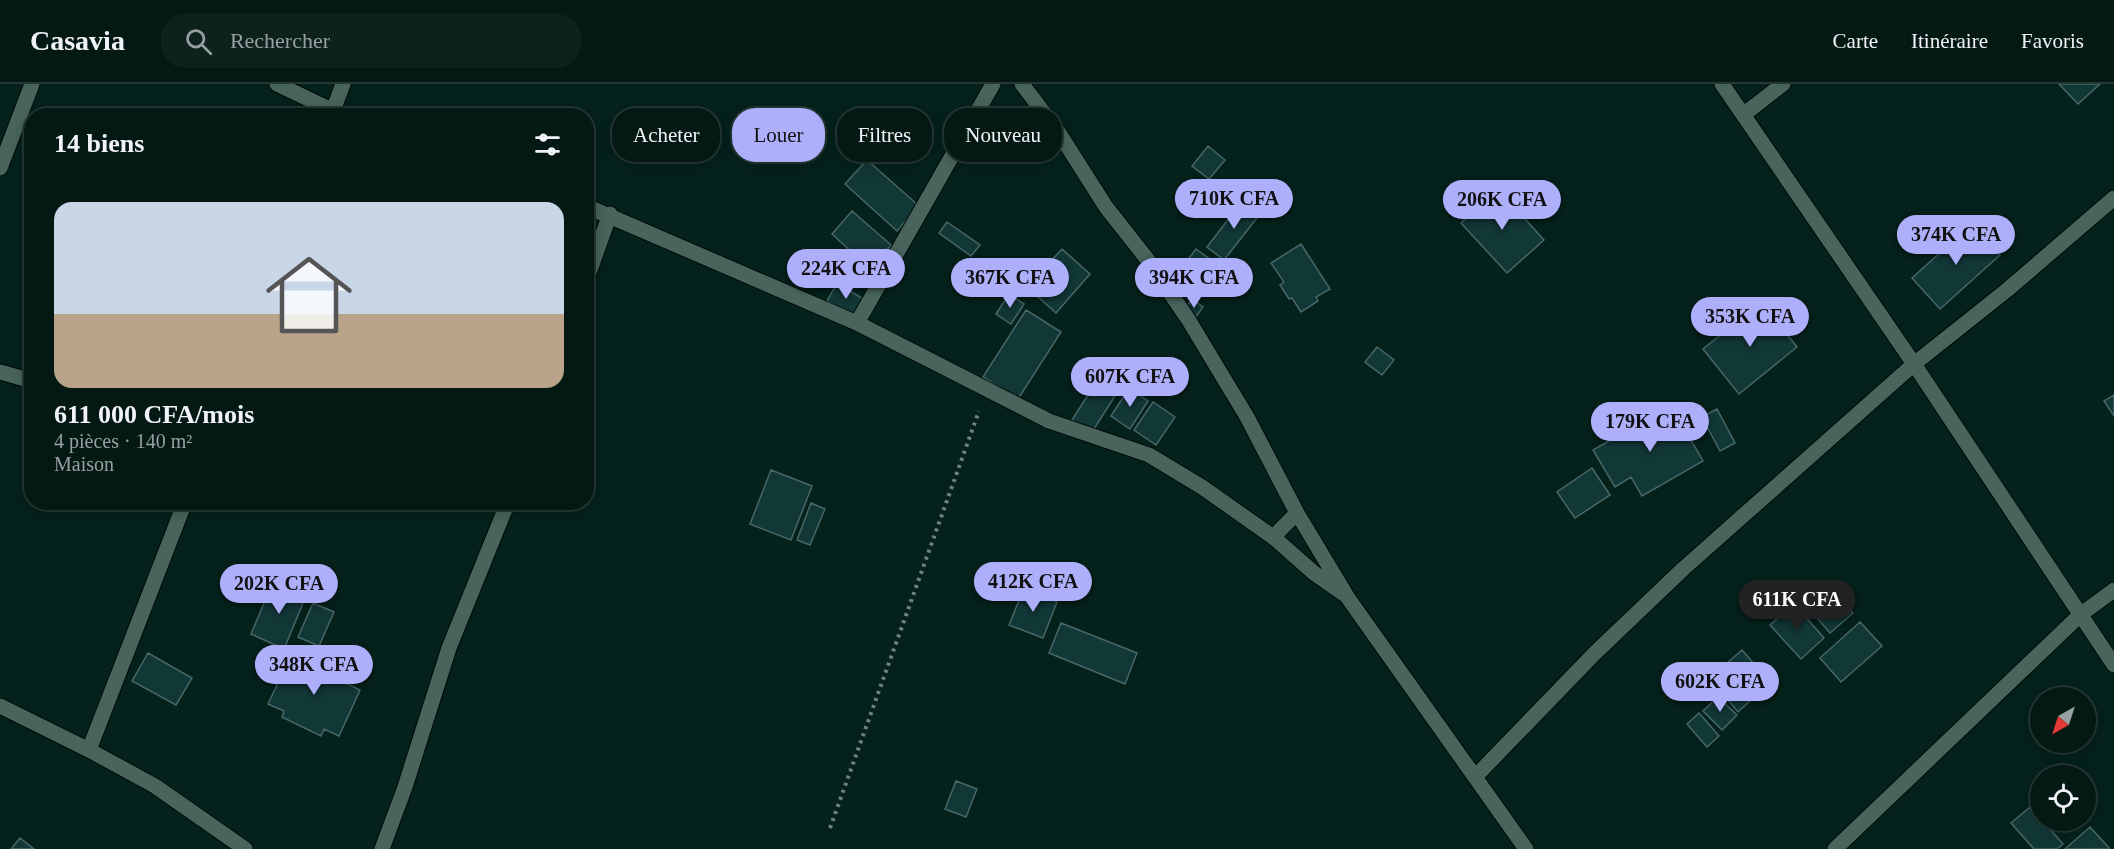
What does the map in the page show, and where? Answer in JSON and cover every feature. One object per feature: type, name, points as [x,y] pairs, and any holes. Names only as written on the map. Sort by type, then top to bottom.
[{"type":"street","points":[[0,168],[32,84]]},
{"type":"street","points":[[277,84],[324,108]]},
{"type":"street","points":[[337,108],[343,84]]},
{"type":"street","points":[[857,323],[993,84]]},
{"type":"street","points":[[1022,84],[1059,133],[1106,207],[1147,259],[1188,319],[1247,417],[1298,513],[1348,598],[1526,849]]},
{"type":"street","points":[[1722,84],[1914,364],[2114,665]]},
{"type":"street","points":[[1743,115],[1783,84]]},
{"type":"street","points":[[1476,776],[1595,653],[1683,569],[1914,364],[2007,290],[2114,198]]},
{"type":"street","points":[[594,209],[857,323],[1049,421],[1149,455],[1202,487],[1273,537],[1314,573],[1348,598]]},
{"type":"street","points":[[594,259],[610,214]]},
{"type":"street","points":[[0,372],[24,379]]},
{"type":"street","points":[[89,750],[182,510]]},
{"type":"street","points":[[382,849],[405,787],[449,648],[505,510]]},
{"type":"street","points":[[1273,537],[1298,513]]},
{"type":"street","points":[[1835,849],[2080,615],[2114,590]]},
{"type":"street","points":[[0,706],[155,786],[245,849]]},
{"type":"path","points":[[830,828],[987,390]]},
{"type":"building","points":[[2059,84],[2100,84],[2078,104]]},
{"type":"building","points":[[1208,146],[1225,160],[1209,179],[1192,166]]},
{"type":"building","points":[[865,162],[869,162],[919,206],[897,231],[845,184]]},
{"type":"building","points":[[1498,189],[1544,240],[1507,273],[1461,223]]},
{"type":"building","points":[[1243,200],[1260,214],[1224,260],[1207,247]]},
{"type":"building","points":[[852,211],[891,245],[870,269],[832,234]]},
{"type":"building","points":[[947,222],[980,245],[971,256],[939,233]]},
{"type":"building","points":[[1972,224],[2000,255],[1940,309],[1912,278]]},
{"type":"building","points":[[1301,244],[1330,289],[1316,297],[1318,301],[1301,312],[1280,285],[1284,282],[1271,263]]},
{"type":"building","points":[[1062,249],[1090,274],[1056,313],[1027,287]]},
{"type":"building","points":[[1196,249],[1218,265],[1195,295],[1174,278]]},
{"type":"building","points":[[837,283],[865,300],[855,317],[827,301]]},
{"type":"building","points":[[1009,294],[1024,304],[1011,324],[996,314]]},
{"type":"building","points":[[1192,299],[1203,307],[1195,318],[1184,310]]},
{"type":"building","points":[[1761,302],[1797,347],[1739,394],[1703,349]]},
{"type":"building","points":[[1026,310],[1061,332],[1018,399],[983,377]]},
{"type":"building","points":[[1377,347],[1394,360],[1382,375],[1365,362]]},
{"type":"building","points":[[1102,373],[1122,385],[1092,432],[1072,420]]},
{"type":"building","points":[[1129,388],[1148,401],[1130,429],[1111,416]]},
{"type":"building","points":[[2114,395],[2114,416],[2104,401]]},
{"type":"building","points":[[1153,402],[1175,417],[1156,445],[1134,430]]},
{"type":"building","points":[[1671,405],[1703,461],[1642,496],[1631,477],[1615,487],[1593,450]]},
{"type":"building","points":[[1717,409],[1735,443],[1720,451],[1702,417]]},
{"type":"building","points":[[1592,468],[1610,495],[1575,518],[1557,492]]},
{"type":"building","points":[[771,470],[812,486],[791,540],[750,524]]},
{"type":"building","points":[[811,503],[825,509],[810,545],[797,540]]},
{"type":"building","points":[[273,582],[306,596],[284,649],[251,634]]},
{"type":"building","points":[[1024,588],[1057,602],[1043,638],[1009,625]]},
{"type":"building","points":[[1834,592],[1853,613],[1830,633],[1812,612]]},
{"type":"building","points":[[313,603],[334,612],[319,646],[298,637]]},
{"type":"building","points":[[1794,604],[1824,638],[1801,659],[1770,625]]},
{"type":"building","points":[[1860,622],[1882,646],[1841,682],[1820,658]]},
{"type":"building","points":[[1061,623],[1137,653],[1125,684],[1049,653]]},
{"type":"building","points":[[1742,650],[1768,680],[1753,693],[1727,663]]},
{"type":"building","points":[[293,651],[340,673],[337,679],[360,690],[339,736],[324,729],[321,736],[282,717],[284,711],[268,704]]},
{"type":"building","points":[[148,653],[192,678],[176,705],[132,681]]},
{"type":"building","points":[[1728,677],[1750,701],[1738,712],[1717,687]]},
{"type":"building","points":[[1718,697],[1737,715],[1722,730],[1703,711]]},
{"type":"building","points":[[1699,713],[1719,736],[1707,747],[1687,724]]},
{"type":"building","points":[[956,781],[977,789],[966,817],[945,809]]},
{"type":"building","points":[[2030,807],[2030,831],[2052,831],[2063,844],[2057,849],[2034,849],[2011,823]]},
{"type":"building","points":[[2085,831],[2094,831],[2110,849],[2065,849]]},
{"type":"building","points":[[20,838],[34,849],[11,849]]}]
